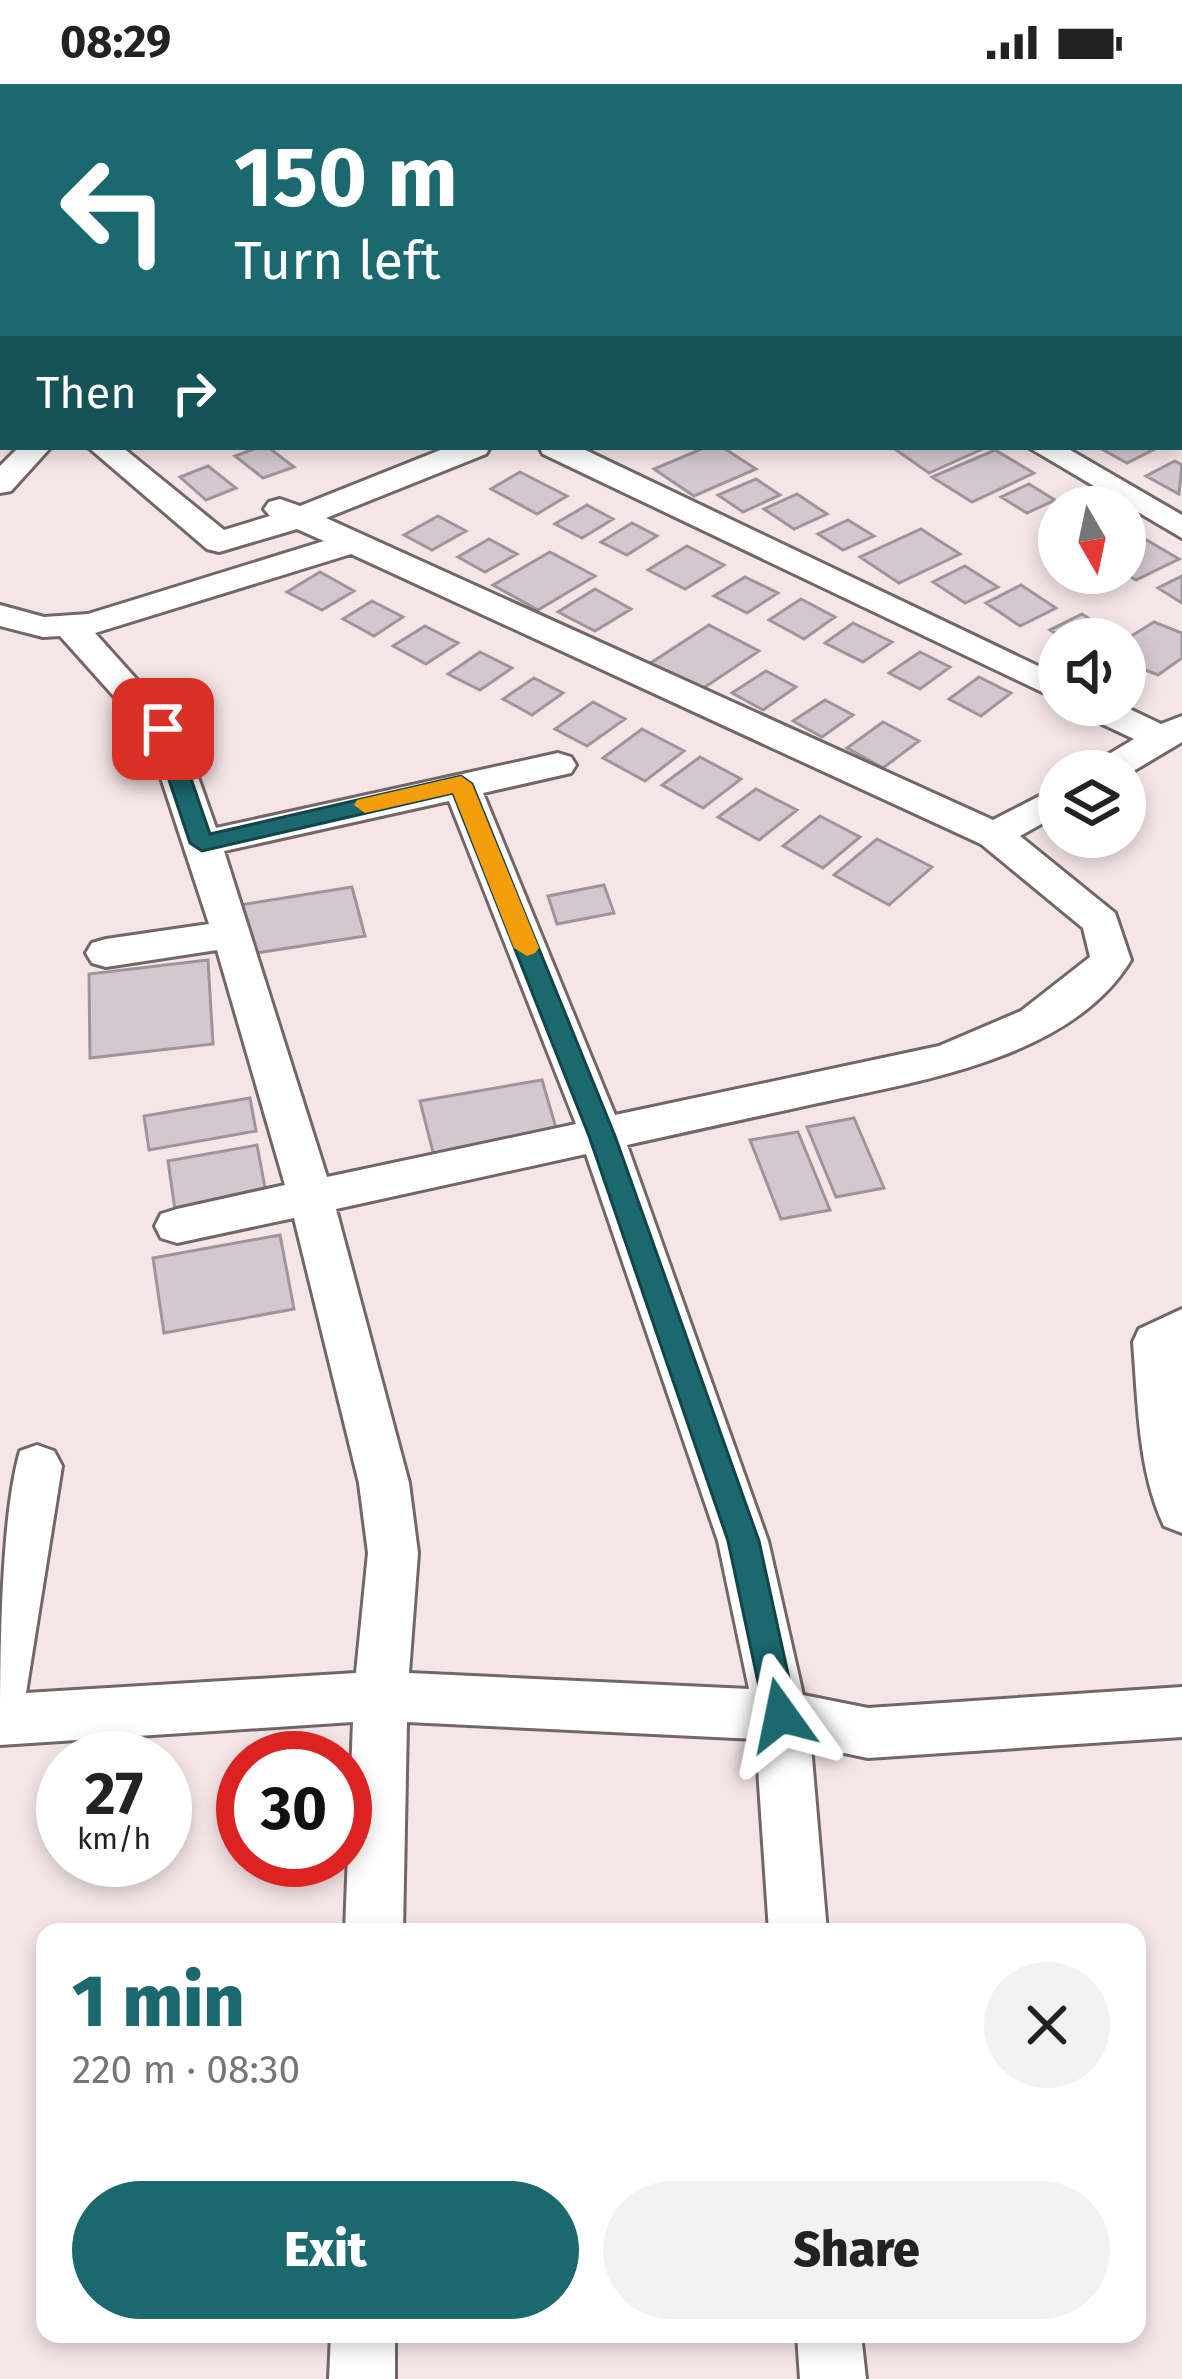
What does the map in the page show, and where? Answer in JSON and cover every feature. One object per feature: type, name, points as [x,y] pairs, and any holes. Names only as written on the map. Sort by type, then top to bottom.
[{"type":"street","points":[[0,484],[33,450]]},
{"type":"street","points":[[107,450],[212,539],[229,540],[467,450]]},
{"type":"street","points":[[289,514],[412,450]]},
{"type":"street","points":[[560,450],[1038,679]]},
{"type":"street","points":[[1048,450],[1182,529]]},
{"type":"street","points":[[177,1226],[945,1060],[1023,1033],[1082,990],[1111,960],[1101,922],[994,835],[289,514]]},
{"type":"street","points":[[0,616],[43,627],[71,628],[352,543]]},
{"type":"street","points":[[71,628],[163,729],[232,934],[311,1197],[384,1483],[394,1553],[380,1696],[374,1923]]},
{"type":"street","points":[[1143,750],[1173,733]]},
{"type":"street","points":[[202,843],[558,765]]},
{"type":"street","points":[[461,784],[602,1136],[743,1541],[781,1715],[797,1923]]},
{"type":"street","points":[[994,835],[1038,810]]},
{"type":"street","points":[[106,953],[232,934]]},
{"type":"street","points":[[1182,1328],[1156,1342],[1168,1455],[1182,1511]]},
{"type":"street","points":[[0,1691],[37,1466]]},
{"type":"street","points":[[0,1720],[380,1696],[781,1715],[868,1733],[1182,1712]]},
{"type":"street","points":[[362,2379],[363,2343]]},
{"type":"street","points":[[830,2343],[833,2379]]},
{"type":"building","points":[[272,450],[294,467],[263,478],[235,456]]},
{"type":"building","points":[[699,450],[727,450],[756,469],[694,496],[654,469]]},
{"type":"building","points":[[896,450],[980,450],[929,473]]},
{"type":"building","points":[[995,450],[1034,473],[972,502],[932,477]]},
{"type":"building","points":[[1103,450],[1153,450],[1127,463]]},
{"type":"building","points":[[1175,461],[1182,465],[1179,494],[1146,476]]},
{"type":"building","points":[[208,466],[236,488],[206,500],[180,477]]},
{"type":"building","points":[[520,472],[567,496],[537,514],[491,489]]},
{"type":"building","points":[[756,479],[780,495],[743,512],[718,495]]},
{"type":"building","points":[[1029,484],[1038,490],[1038,508],[1027,513],[1001,497]]},
{"type":"building","points":[[797,494],[827,514],[794,529],[764,509]]},
{"type":"building","points":[[587,505],[613,519],[582,538],[555,524]]},
{"type":"building","points":[[438,516],[466,531],[432,550],[404,535]]},
{"type":"building","points":[[848,520],[874,536],[843,550],[818,534]]},
{"type":"building","points":[[632,523],[657,536],[627,555],[601,542]]},
{"type":"building","points":[[921,529],[960,554],[899,583],[860,557]]},
{"type":"building","points":[[489,539],[517,554],[485,572],[458,557]]},
{"type":"building","points":[[1146,540],[1179,559],[1146,575]]},
{"type":"building","points":[[687,546],[724,565],[685,589],[648,570]]},
{"type":"building","points":[[550,552],[595,576],[538,610],[493,585]]},
{"type":"building","points":[[965,566],[998,587],[965,603],[933,582]]},
{"type":"building","points":[[320,572],[354,591],[322,610],[287,592]]},
{"type":"building","points":[[1182,576],[1182,603],[1158,588]]},
{"type":"building","points":[[745,577],[778,593],[747,613],[714,596]]},
{"type":"building","points":[[1021,585],[1056,608],[1020,626],[986,603]]},
{"type":"building","points":[[595,589],[631,609],[595,631],[558,612]]},
{"type":"building","points":[[801,599],[835,617],[804,639],[769,620]]},
{"type":"building","points":[[372,601],[403,617],[374,636],[343,619]]},
{"type":"building","points":[[1154,622],[1182,633],[1182,658],[1158,675],[1146,670],[1146,627]]},
{"type":"building","points":[[853,623],[892,642],[863,662],[825,643]]},
{"type":"building","points":[[709,625],[759,651],[696,693],[646,666]]},
{"type":"building","points":[[425,626],[458,643],[426,664],[393,646]]},
{"type":"building","points":[[480,652],[512,668],[480,690],[448,674]]},
{"type":"building","points":[[920,652],[950,667],[920,689],[889,673]]},
{"type":"building","points":[[766,671],[796,687],[763,710],[732,693]]},
{"type":"building","points":[[979,677],[1011,693],[981,716],[949,699]]},
{"type":"building","points":[[534,678],[563,693],[532,715],[503,699]]},
{"type":"building","points":[[825,700],[853,715],[822,737],[793,721]]},
{"type":"building","points":[[593,702],[625,719],[587,746],[555,729]]},
{"type":"building","points":[[883,722],[919,741],[883,768],[847,748]]},
{"type":"building","points":[[642,729],[684,751],[645,781],[603,758]]},
{"type":"building","points":[[700,757],[741,779],[703,808],[662,785]]},
{"type":"building","points":[[756,789],[797,810],[759,840],[718,817]]},
{"type":"building","points":[[820,816],[860,837],[823,868],[783,846]]},
{"type":"building","points":[[877,839],[932,867],[889,905],[834,875]]},
{"type":"building","points":[[604,885],[614,913],[557,924],[548,896]]},
{"type":"building","points":[[352,887],[365,936],[250,954],[240,905]]},
{"type":"building","points":[[208,960],[213,1044],[90,1058],[89,974]]},
{"type":"building","points":[[542,1080],[559,1138],[435,1160],[420,1101]]},
{"type":"building","points":[[250,1098],[256,1131],[149,1150],[144,1116]]},
{"type":"building","points":[[854,1118],[884,1188],[836,1197],[807,1127]]},
{"type":"building","points":[[798,1132],[830,1210],[781,1219],[750,1140]]},
{"type":"building","points":[[257,1145],[266,1193],[175,1210],[168,1161]]},
{"type":"building","points":[[280,1235],[294,1309],[164,1333],[153,1258]]},
{"type":"slow traffic","points":[[365,805],[461,784],[527,948]]},
{"type":"route","points":[[163,729],[202,843],[461,784],[602,1136],[743,1541],[781,1715]]}]
